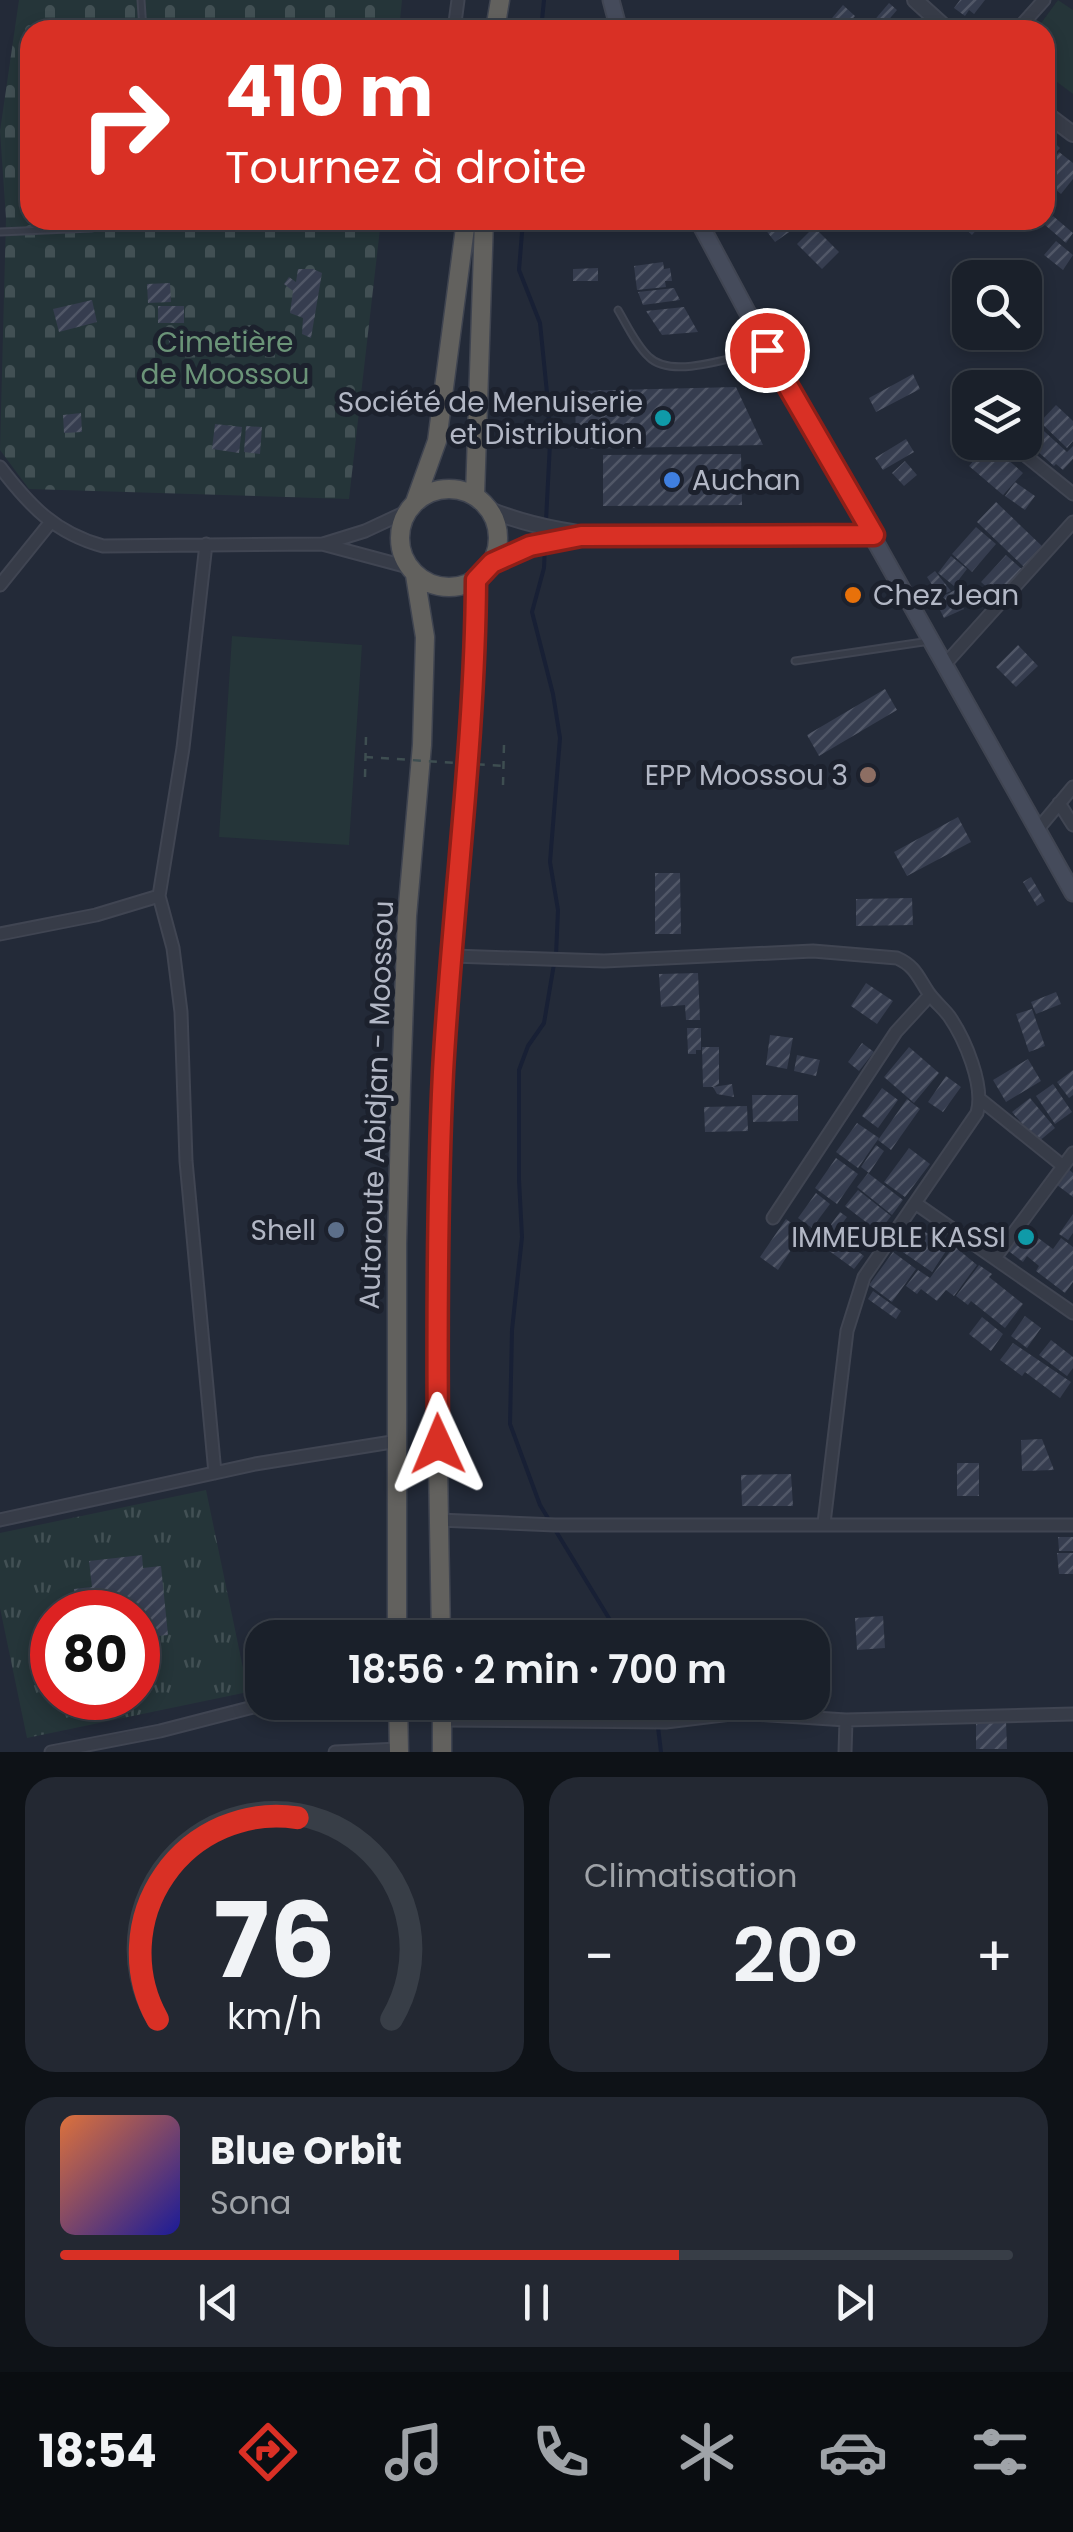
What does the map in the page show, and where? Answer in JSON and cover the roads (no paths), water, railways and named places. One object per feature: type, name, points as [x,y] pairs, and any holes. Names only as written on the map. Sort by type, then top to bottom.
[{"type":"highway","points":[[411,506],[428,493],[444,489],[474,496],[490,510],[498,536],[492,563],[476,580],[461,587],[428,584],[412,570],[400,538],[411,506],[437,440],[465,230]]},
{"type":"highway","points":[[474,496],[484,230]]},
{"type":"highway","name":"Autoroute Abidjan - Moossou","points":[[398,1620],[397,1244],[401,1086],[425,637],[412,570]]},
{"type":"highway","points":[[441,1620],[438,1248],[444,1071],[476,636],[476,580]]},
{"type":"highway","points":[[398,1720],[399,1750]]},
{"type":"highway","points":[[442,1720],[442,1752]]},
{"type":"main road","points":[[703,230],[1073,893]]},
{"type":"street","points":[[915,0],[937,20]]},
{"type":"street","points":[[1027,20],[1044,0]]},
{"type":"street","points":[[1031,460],[1073,494]]},
{"type":"street","points":[[0,467],[29,505],[50,523],[76,539],[103,546],[322,544],[412,570]]},
{"type":"street","points":[[322,544],[365,531],[411,506]]},
{"type":"street","points":[[490,510],[520,522],[581,536]]},
{"type":"street","points":[[946,663],[1073,522]]},
{"type":"street","points":[[0,586],[50,523]]},
{"type":"street","points":[[492,563],[530,546],[581,536],[874,535]]},
{"type":"street","points":[[206,544],[184,748],[159,896],[173,948],[181,1012],[186,1161],[215,1473]]},
{"type":"street","points":[[1038,829],[1073,787]]},
{"type":"street","points":[[1060,803],[1073,825]]},
{"type":"street","points":[[0,934],[96,915],[159,896]]},
{"type":"street","points":[[453,956],[604,961],[739,957],[790,951],[897,958],[910,963],[930,996],[951,1019],[980,1085],[981,1100],[977,1113],[864,1276],[846,1331],[824,1523]]},
{"type":"street","points":[[773,1218],[896,1032],[930,996]]},
{"type":"street","points":[[981,1100],[1063,1166]]},
{"type":"street","points":[[994,1258],[1073,1154]]},
{"type":"street","points":[[915,1203],[1073,1313]]},
{"type":"street","points":[[0,1520],[215,1473],[398,1441]]},
{"type":"street","points":[[439,1520],[556,1525],[1073,1526]]},
{"type":"street","points":[[51,1752],[245,1709]]},
{"type":"street","points":[[830,1719],[1073,1714]]},
{"type":"street","points":[[625,1720],[684,1720]]},
{"type":"street","points":[[845,1752],[846,1720]]},
{"type":"street","points":[[336,1752],[399,1750]]},
{"type":"lane","points":[[0,232],[46,230]]},
{"type":"lane","points":[[618,310],[648,356],[662,366],[681,368],[767,350]]},
{"type":"lane","points":[[795,661],[933,641]]},
{"type":"waterway","points":[[542,20],[544,0]]},
{"type":"waterway","points":[[522,230],[519,270],[540,323],[548,403],[546,521]]},
{"type":"waterway","points":[[545,546],[544,568],[532,612],[560,738],[550,862],[558,910],[556,955]]},
{"type":"waterway","points":[[554,964],[544,1023],[528,1046],[519,1070],[522,1237],[512,1330],[510,1424],[540,1505],[610,1620]]},
{"type":"waterway","points":[[658,1727],[661,1752]]},
{"type":"place","name":"Société de Menuiserie et Distribution","points":[[663,418]]},
{"type":"place","name":"Auchan","points":[[672,480]]},
{"type":"place","name":"Chez Jean","points":[[853,595]]},
{"type":"place","name":"EPP Moossou 3","points":[[868,775]]},
{"type":"place","name":"Shell","points":[[336,1230]]},
{"type":"place","name":"IMMEUBLE KASSI","points":[[1026,1237]]},
{"type":"park label","name":"Cimetière de Moossou","points":[[225,358]]}]
